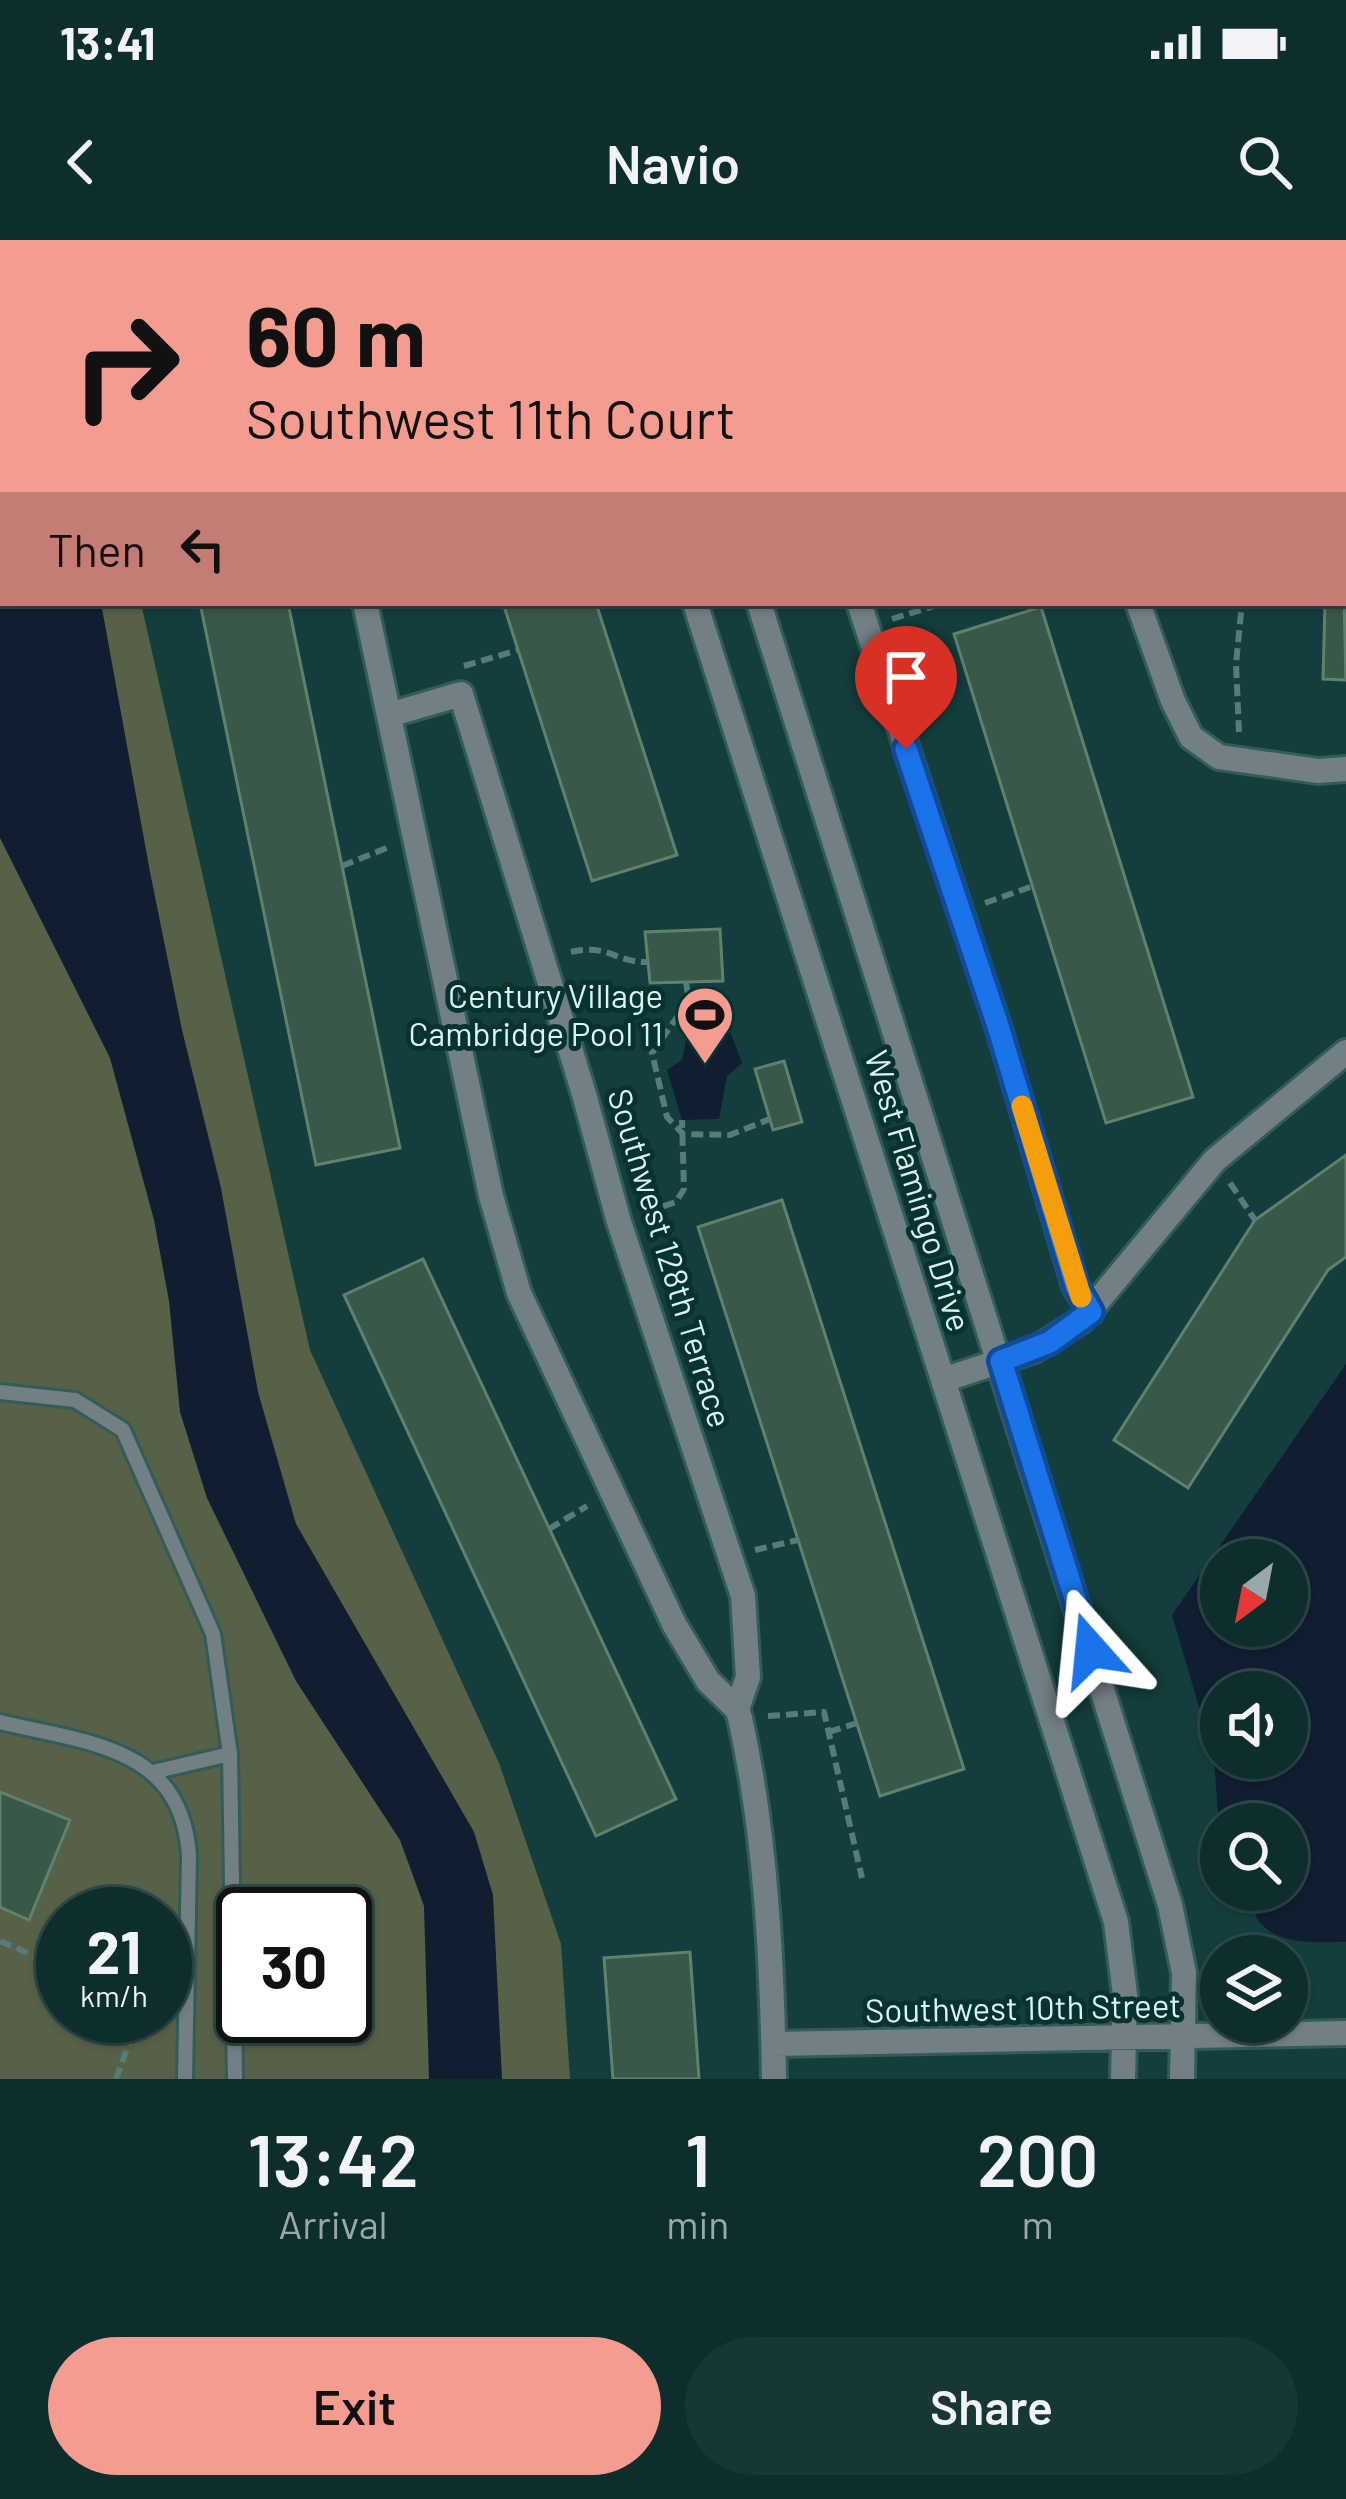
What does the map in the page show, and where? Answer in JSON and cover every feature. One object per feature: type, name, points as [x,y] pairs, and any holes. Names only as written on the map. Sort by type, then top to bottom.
[{"type":"street","name":"Southwest 128th Terrace","points":[[366,606],[504,1245],[519,1293],[674,1624],[708,1681],[739,1714]]},
{"type":"street","name":"West Flamingo Drive","points":[[696,606],[1116,1922],[1126,2038],[1123,2079]]},
{"type":"street","name":"West Flamingo Drive","points":[[760,606],[1170,1905],[1184,1973],[1182,2079]]},
{"type":"street","points":[[1139,606],[1173,701],[1191,736],[1220,757],[1318,771],[1346,770]]},
{"type":"street","points":[[862,615],[1076,1286],[1091,1312]]},
{"type":"street","name":"Southwest 128th Terrace","points":[[389,715],[461,694],[619,1222],[743,1596],[748,1678],[739,1714],[755,1787],[774,2079]]},
{"type":"street","points":[[943,1380],[1050,1342],[1091,1312],[1215,1160],[1346,1052]]},
{"type":"street","name":"Southwest 10th Street","points":[[774,2044],[1346,2033]]},
{"type":"lane","points":[[0,1392],[74,1400],[123,1430],[213,1634],[230,1754],[235,2079]]},
{"type":"lane","points":[[0,1722],[114,1749],[153,1772],[180,1805],[187,1825],[185,2079]]},
{"type":"lane","points":[[153,1772],[230,1754]]},
{"type":"path","points":[[862,615],[924,606]]},
{"type":"path","points":[[1238,760],[1236,664],[1242,606]]},
{"type":"path","points":[[454,669],[518,650]]},
{"type":"path","points":[[342,866],[415,837]]},
{"type":"path","points":[[960,911],[1033,886]]},
{"type":"path","points":[[543,960],[594,948],[629,961],[648,962]]},
{"type":"path","points":[[686,982],[691,1015]]},
{"type":"path","points":[[689,1000],[652,1053],[668,1117],[683,1134],[730,1135],[770,1119]]},
{"type":"path","points":[[619,1222],[676,1202],[684,1189],[682,1120]]},
{"type":"path","points":[[1215,1160],[1256,1220]]},
{"type":"path","points":[[549,1529],[611,1490]]},
{"type":"path","points":[[730,1556],[798,1540]]},
{"type":"path","points":[[739,1714],[824,1712],[862,1878]]},
{"type":"path","points":[[829,1732],[856,1724]]},
{"type":"path","points":[[0,1940],[36,1956]]},
{"type":"path","points":[[116,2079],[129,2043]]},
{"type":"green space","points":[[0,606],[142,606],[310,1350],[499,1763],[561,1944],[570,2079],[0,2079]]},
{"type":"water","points":[[0,606],[102,606],[150,872],[221,1188],[258,1392],[296,1524],[474,1832],[493,1895],[502,2079],[429,2079],[424,1906],[400,1840],[296,1681],[207,1498],[180,1412],[169,1301],[154,1220],[110,1058],[0,838]]},
{"type":"water","name":"Century Village Cambridge Pool 11","points":[[691,1015],[724,1015],[742,1063],[727,1076],[719,1119],[682,1120],[667,1070],[682,1060]]},
{"type":"water","points":[[1346,1364],[1346,1942],[1311,1942],[1308,1935],[1279,1935],[1256,1917],[1255,1911],[1308,1911],[1308,1803],[1217,1803],[1215,1779],[1308,1779],[1308,1671],[1200,1671],[1200,1710],[1172,1615],[1200,1575],[1200,1647],[1308,1647],[1308,1539],[1225,1539]]},
{"type":"building","points":[[201,606],[289,606],[400,1148],[316,1165]]},
{"type":"building","points":[[504,606],[597,606],[677,855],[592,881]]},
{"type":"building","points":[[1325,606],[1344,606],[1346,680],[1323,679]]},
{"type":"building","points":[[1041,607],[1193,1097],[1106,1123],[954,634]]},
{"type":"building","points":[[720,929],[723,981],[650,983],[645,932]]},
{"type":"building","points":[[784,1061],[802,1122],[773,1130],[755,1069]]},
{"type":"building","points":[[1346,1155],[1346,1257],[1328,1270],[1188,1488],[1114,1440],[1255,1220]]},
{"type":"building","points":[[782,1200],[964,1769],[880,1796],[698,1227]]},
{"type":"building","points":[[423,1259],[676,1799],[596,1836],[344,1295]]},
{"type":"building","points":[[0,1792],[70,1820],[43,1887],[36,1887],[29,1920],[0,1907]]},
{"type":"building","points":[[690,1952],[699,2079],[613,2079],[604,1958]]},
{"type":"slow traffic","points":[[1022,1106],[1081,1297]]},
{"type":"place","name":"Century Village Cambridge Pool 11","points":[[705,1066]]},
{"type":"route","points":[[906,749],[998,1026],[1076,1286],[1091,1312],[1050,1342],[1001,1361],[1091,1650]]}]
